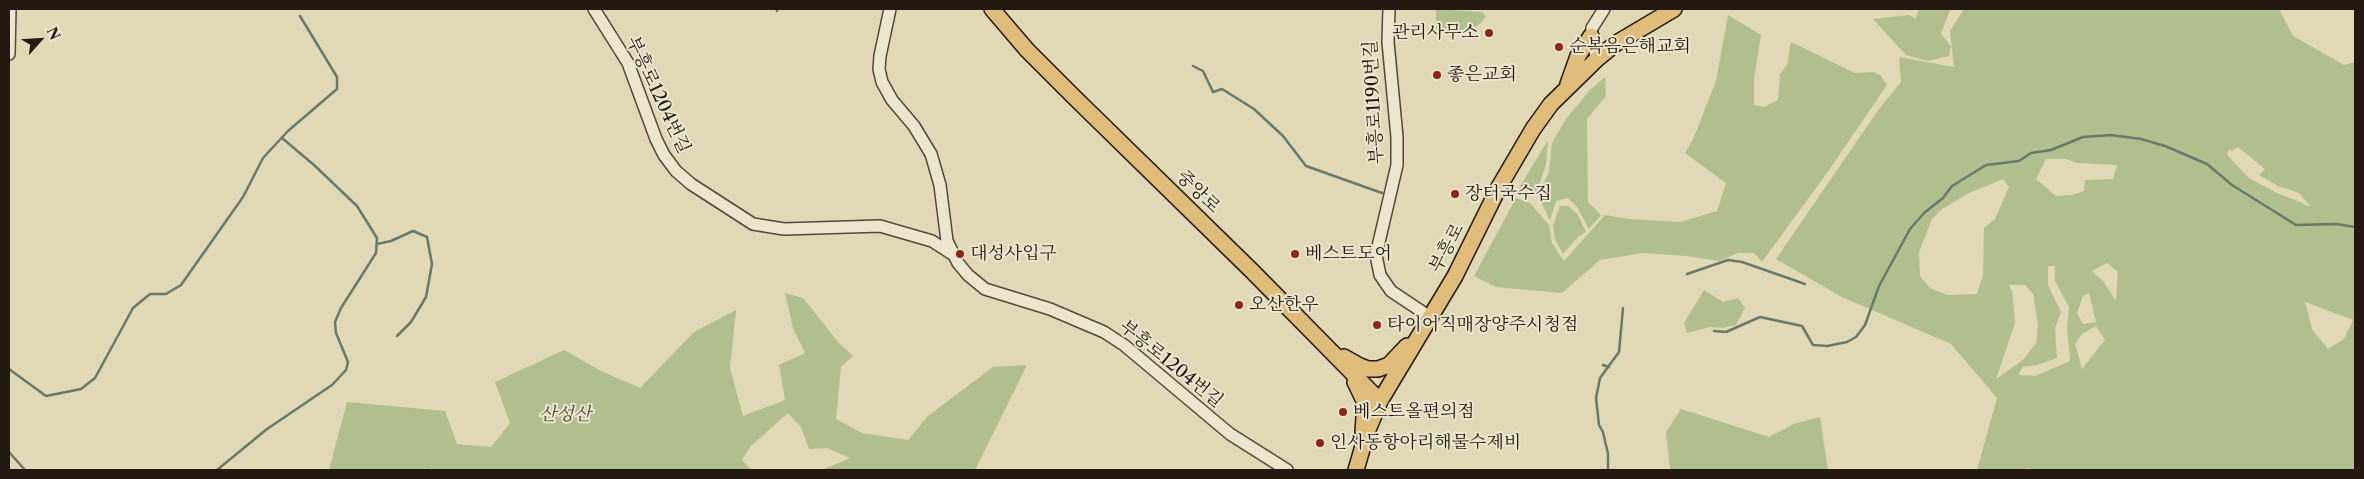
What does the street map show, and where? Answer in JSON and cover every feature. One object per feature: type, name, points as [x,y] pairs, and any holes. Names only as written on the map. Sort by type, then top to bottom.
[{"type":"main road","name":"중앙로","points":[[992,9],[1022,44],[1067,90],[1306,325],[1380,401]]},
{"type":"main road","name":"부흥로","points":[[1356,470],[1362,447],[1380,401],[1455,276],[1518,152],[1551,104],[1615,44],[1674,9]]},
{"type":"main road","points":[[1566,90],[1578,56],[1591,36]]},
{"type":"main road","points":[[1306,325],[1346,358],[1360,366],[1373,370],[1388,365],[1422,331]]},
{"type":"main road","points":[[1336,357],[1359,389],[1364,403],[1362,447]]},
{"type":"street","points":[[9,54],[10,9]]},
{"type":"street","name":"부흥로1204번길","points":[[594,9],[628,63],[656,139],[664,155],[676,172],[692,184],[753,224],[784,229],[880,226],[932,241],[952,254]]},
{"type":"street","name":"부흥로1204번길","points":[[890,9],[880,56],[880,75],[887,91],[921,136],[935,163],[940,185],[947,241],[952,254],[968,275],[985,289],[1068,316],[1112,337],[1230,434],[1287,470]]},
{"type":"street","name":"부흥로1190번길","points":[[1389,9],[1388,42],[1397,137],[1397,165],[1376,255],[1380,275],[1391,291],[1430,317]]},
{"type":"street","points":[[1598,59],[1591,36],[1593,24],[1604,9]]},
{"type":"green space","points":[[1436,9],[1482,12],[1486,16],[1481,23],[1468,32],[1436,30]]},
{"type":"green space","points":[[1918,9],[1950,10],[1941,34],[1951,46],[1949,56],[1928,61],[1906,55],[1873,19],[1909,15],[1916,19]]},
{"type":"green space","points":[[1964,9],[2279,9],[2293,36],[2344,65],[2355,62],[2355,470],[2030,470],[2030,468],[2019,470],[1977,470],[1997,398],[1951,344],[1842,297],[1776,259],[1879,109],[1901,82],[1899,57],[1954,67],[1950,31]],"holes":[[[2238,147],[2265,169],[2259,175],[2278,186],[2299,193],[2310,206],[2277,193],[2249,178],[2227,155],[2229,149],[2232,151]],[[2046,159],[2066,159],[2077,163],[2117,165],[2113,179],[2085,180],[2084,191],[2072,195],[2056,196],[2036,179]],[[2003,179],[2009,187],[1995,219],[1984,228],[1983,275],[1977,294],[1947,295],[1930,288],[1920,276],[1919,252],[1932,219],[1942,209],[1969,193]],[[2107,263],[2118,272],[2116,301],[2103,281],[2092,271]],[[2048,266],[2055,266],[2055,281],[2069,307],[2067,327],[2070,361],[2035,376],[2019,375],[2022,367],[2037,365],[2057,358],[2055,328],[2061,312],[2048,285]],[[2009,285],[2025,285],[2033,294],[2038,326],[2036,343],[2024,359],[1996,379],[2015,323],[2012,291]],[[2089,293],[2096,322],[2083,324],[2077,313],[2083,296]],[[2305,302],[2353,320],[2344,339],[2328,349],[2312,329]],[[2096,326],[2105,340],[2082,369],[2075,344],[2082,334]]]},
{"type":"green space","points":[[1728,15],[1761,35],[1754,79],[1754,105],[1764,107],[1778,100],[1780,74],[1787,65],[1791,42],[1855,73],[1874,72],[1881,76],[1887,85],[1829,170],[1762,262],[1754,253],[1738,253],[1719,261],[1687,256],[1643,253],[1600,260],[1562,293],[1496,287],[1474,276],[1516,198],[1530,203],[1549,225],[1552,243],[1564,261],[1605,215],[1629,219],[1680,222],[1717,211],[1726,183],[1685,153],[1694,137],[1716,81]]},
{"type":"green space","points":[[1605,77],[1606,96],[1587,119],[1588,202],[1601,215],[1589,229],[1577,207],[1568,198],[1556,201],[1550,221],[1538,195],[1549,172],[1552,143],[1566,119],[1589,91]]},
{"type":"green space","points":[[1548,140],[1546,164],[1536,194],[1516,193]]},
{"type":"green space","points":[[1560,206],[1568,206],[1578,215],[1586,232],[1578,237],[1563,254],[1555,239],[1553,225]]},
{"type":"green space","points":[[1704,290],[1723,302],[1738,298],[1745,308],[1736,325],[1723,328],[1710,327],[1687,333],[1684,323]]},
{"type":"green space","name":"산성산","points":[[785,293],[803,298],[839,343],[853,356],[841,367],[836,419],[862,433],[908,440],[928,416],[993,367],[1027,365],[975,470],[822,470],[850,458],[827,448],[809,449],[801,427],[788,413],[750,447],[742,460],[751,470],[428,470],[425,468],[423,470],[329,470],[347,402],[445,411],[457,444],[491,447],[510,423],[495,382],[564,350],[601,371],[640,388],[694,332],[736,310],[730,368],[743,416],[785,400],[779,365],[805,353],[793,328]]},
{"type":"green space","points":[[1681,409],[1769,437],[1794,424],[1820,417],[1828,470],[1670,470],[1666,432]]},
{"type":"waterway","points":[[9,369],[46,396],[81,389],[95,378],[133,308],[150,294],[166,294],[181,285],[243,197],[263,158],[288,131],[337,89],[337,77],[300,16]]},
{"type":"waterway","points":[[1193,66],[1203,71],[1213,92],[1222,89],[1254,109],[1283,136],[1306,166],[1382,193]]},
{"type":"waterway","points":[[1714,331],[1726,332],[1760,317],[1802,326],[1813,345],[1827,346],[1847,342],[1856,337],[1865,325],[1879,286],[1910,229],[1924,213],[1943,198],[1952,186],[1986,165],[2019,161],[2031,153],[2051,150],[2083,137],[2111,135],[2141,139],[2165,146],[2207,164],[2232,185],[2296,225],[2336,224],[2355,227]]},
{"type":"waterway","points":[[217,470],[267,429],[332,385],[346,370],[348,362],[336,333],[335,322],[341,308],[376,253],[377,238],[357,206],[282,138]]},
{"type":"waterway","points":[[377,244],[391,241],[413,231],[427,237],[432,264],[426,297],[411,322],[397,336]]},
{"type":"waterway","points":[[1687,274],[1728,260],[1742,262],[1805,284]]},
{"type":"waterway","points":[[1608,470],[1608,454],[1603,432],[1599,425],[1596,398],[1600,378],[1619,352],[1623,308]]},
{"type":"waterway","points":[[1603,365],[1609,367]]},
{"type":"waterway","points":[[9,452],[25,470]]},
{"type":"place","name":"관리사무소","points":[[1489,33]]},
{"type":"place","name":"순복음은해교회","points":[[1559,47]]},
{"type":"place","name":"좋은교회","points":[[1437,75]]},
{"type":"place","name":"장터국수집","points":[[1455,194]]},
{"type":"place","name":"대성사입구","points":[[960,254]]},
{"type":"place","name":"베스트도어","points":[[1295,254]]},
{"type":"place","name":"오산한우","points":[[1239,305]]},
{"type":"place","name":"타이어직매장양주시청점","points":[[1377,325]]},
{"type":"place","name":"베스트올편의점","points":[[1343,412]]},
{"type":"place","name":"인사동항아리해물수제비","points":[[1320,443]]}]
